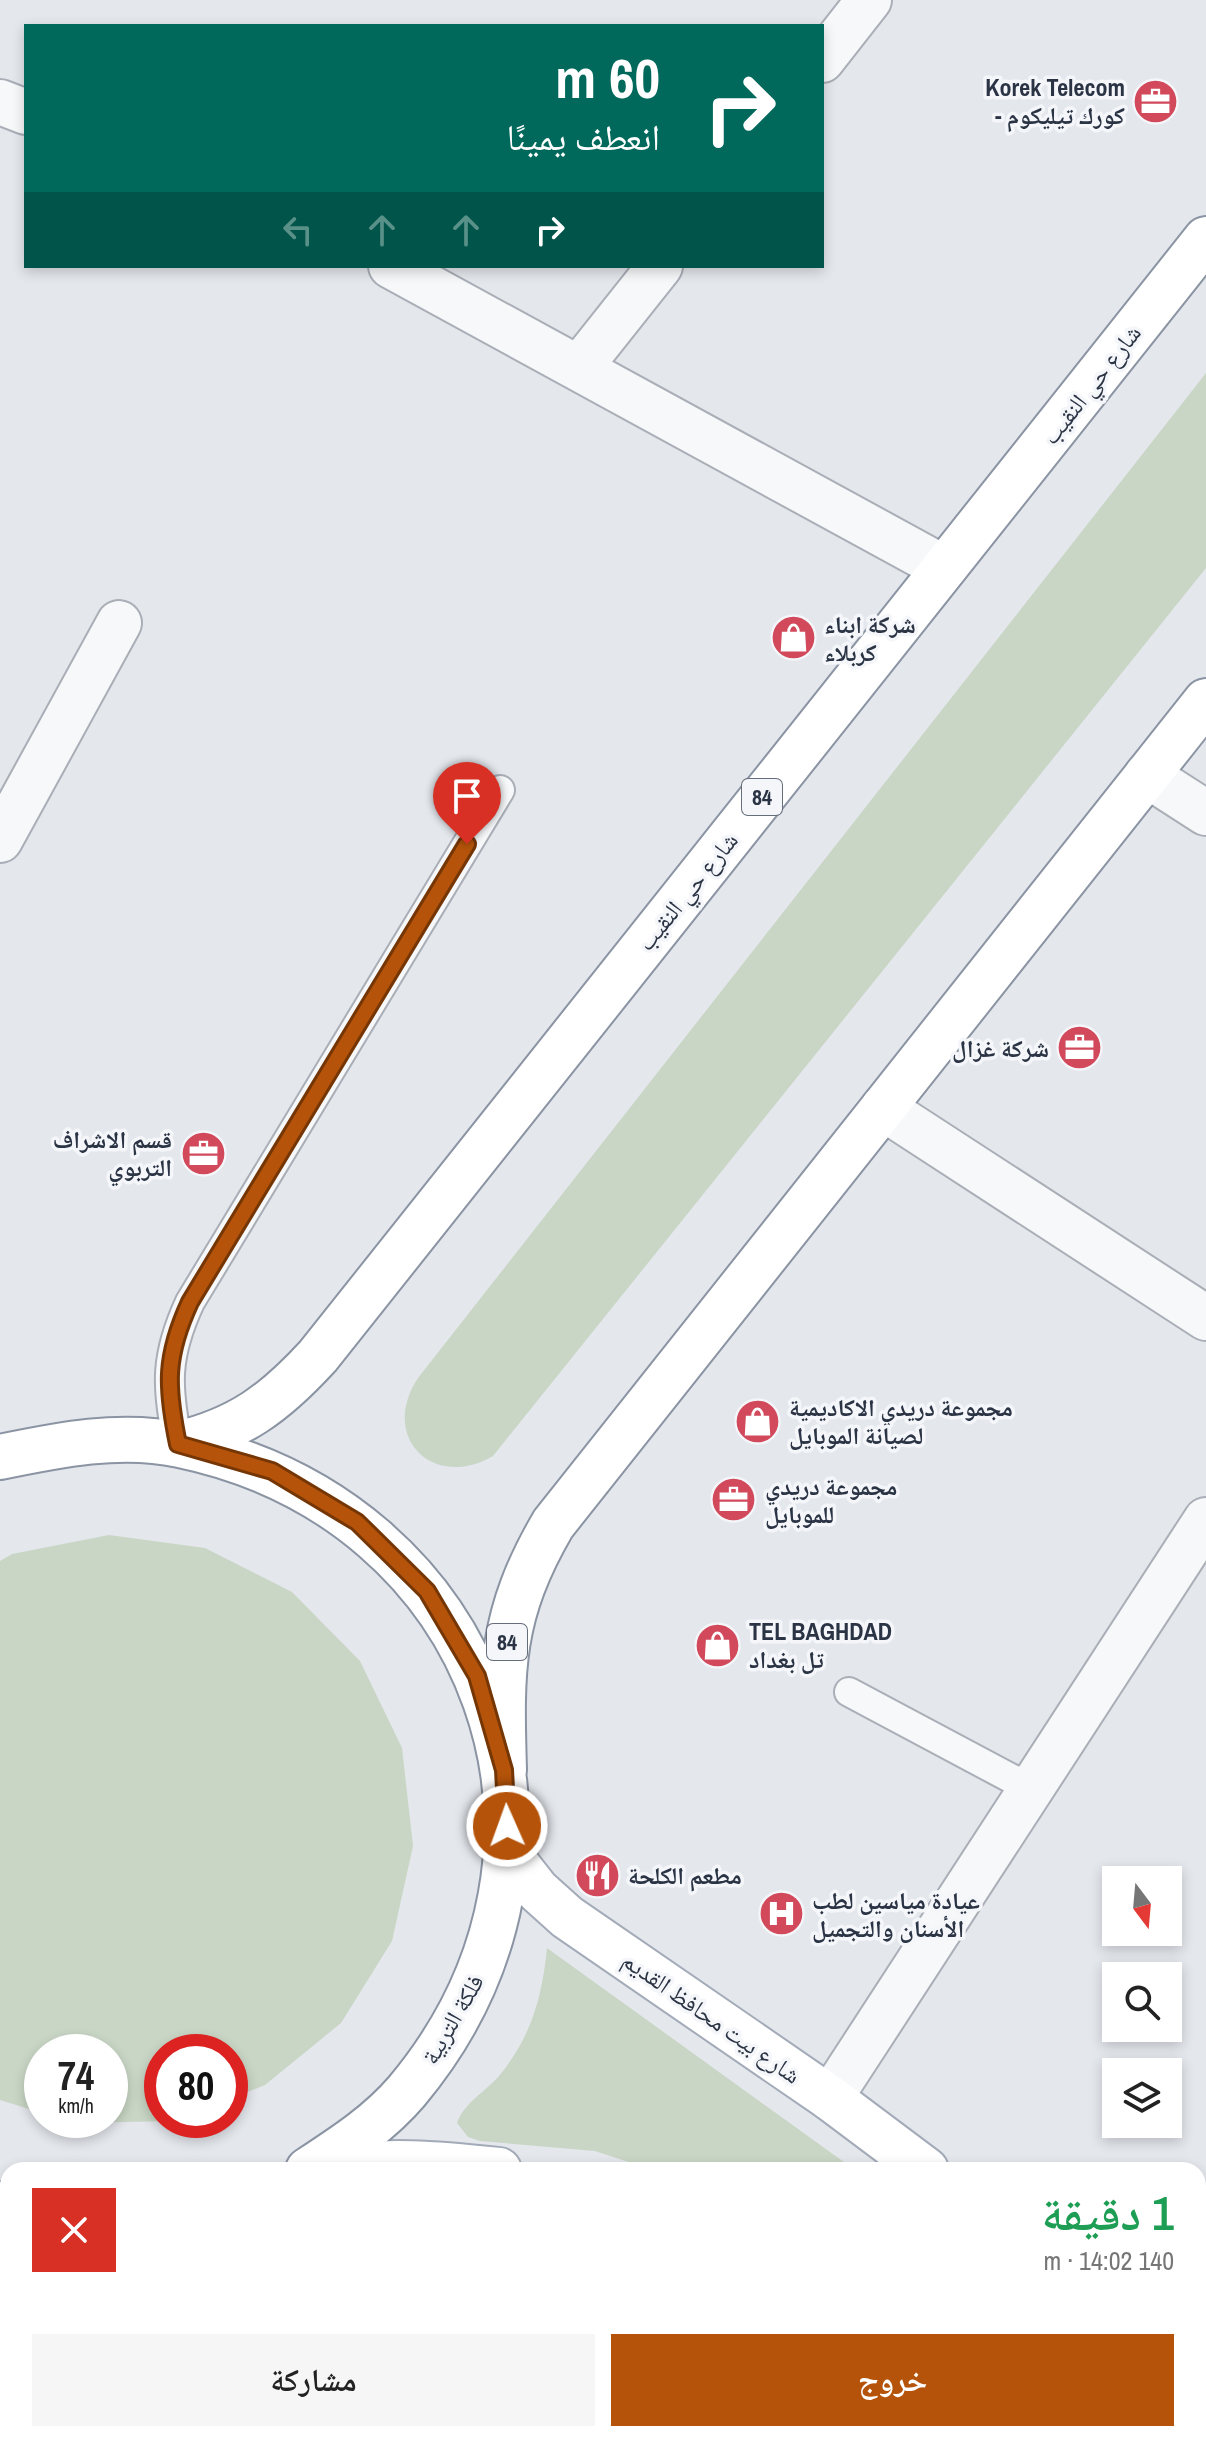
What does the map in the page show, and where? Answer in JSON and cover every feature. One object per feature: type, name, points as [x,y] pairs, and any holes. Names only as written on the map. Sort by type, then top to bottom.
[{"type":"main road","name":"شارع حي النقيب","points":[[178,1444],[215,1436],[237,1425],[272,1399],[318,1356],[1206,239]]},
{"type":"main road","name":"84","points":[[504,1770],[504,1669],[510,1617],[522,1582],[553,1524],[1206,701]]},
{"type":"main road","name":"فلكة التربية","points":[[0,1457],[88,1440],[178,1444],[272,1471],[357,1522],[427,1591],[477,1676],[504,1770],[508,1853],[498,1919],[477,1982],[446,2041],[405,2094],[356,2139],[320,2162]]},
{"type":"main road","name":"شارع بيت محافظ القديم","points":[[508,1853],[537,1890],[567,1917],[830,2098],[915,2162]]},
{"type":"street","points":[[824,57],[869,0]]},
{"type":"street","points":[[0,102],[24,111]]},
{"type":"street","points":[[395,268],[944,568]]},
{"type":"street","points":[[579,368],[658,268]]},
{"type":"street","points":[[0,840],[119,623]]},
{"type":"street","points":[[1147,775],[1206,813]]},
{"type":"street","points":[[883,1108],[1206,1318]]},
{"type":"street","points":[[830,2098],[1206,1520]]},
{"type":"lane","points":[[178,1444],[168,1373],[173,1338],[190,1302],[500,790]]},
{"type":"lane","points":[[849,1692],[1033,1790]]},
{"type":"green space","points":[[1206,373],[1206,568],[493,1456],[471,1465],[450,1467],[433,1462],[418,1452],[409,1438],[405,1420],[408,1400],[418,1378]]},
{"type":"green space","points":[[109,1535],[205,1548],[292,1592],[360,1661],[402,1748],[413,1846],[392,1941],[341,2023],[265,2085],[248,2092],[248,2034],[144,2034],[144,2122],[128,2122],[128,2034],[24,2034],[24,2107],[0,2100],[0,1561],[12,1554]]},
{"type":"green space","points":[[547,1948],[844,2162],[629,2162],[595,2151],[480,2141],[468,2137],[457,2123],[460,2116],[499,2076],[519,2047],[533,2016]]},
{"type":"place","name":"Korek Telecom - كورك تيليكوم","points":[[1156,101]]},
{"type":"place","name":"شركة ابناء كربلاء","points":[[793,638]]},
{"type":"place","name":"شركة غزال","points":[[1080,1048]]},
{"type":"place","name":"قسم الاشراف التربوي","points":[[203,1153]]},
{"type":"place","name":"مجموعة دريدي الاكاديمية لصيانة الموبايل","points":[[758,1421]]},
{"type":"place","name":"مجموعة دريدي للموبايل","points":[[734,1500]]},
{"type":"place","name":"TEL BAGHDAD تل بغداد","points":[[718,1645]]},
{"type":"place","name":"مطعم الكلحة","points":[[597,1875]]},
{"type":"place","name":"عيادة مياسين لطب الأسنان والتجميل","points":[[781,1914]]},
{"type":"route","points":[[467,844],[190,1302],[173,1338],[168,1373],[169,1402],[178,1444],[272,1471],[357,1522],[427,1591],[477,1676],[504,1770],[507,1826]]}]
